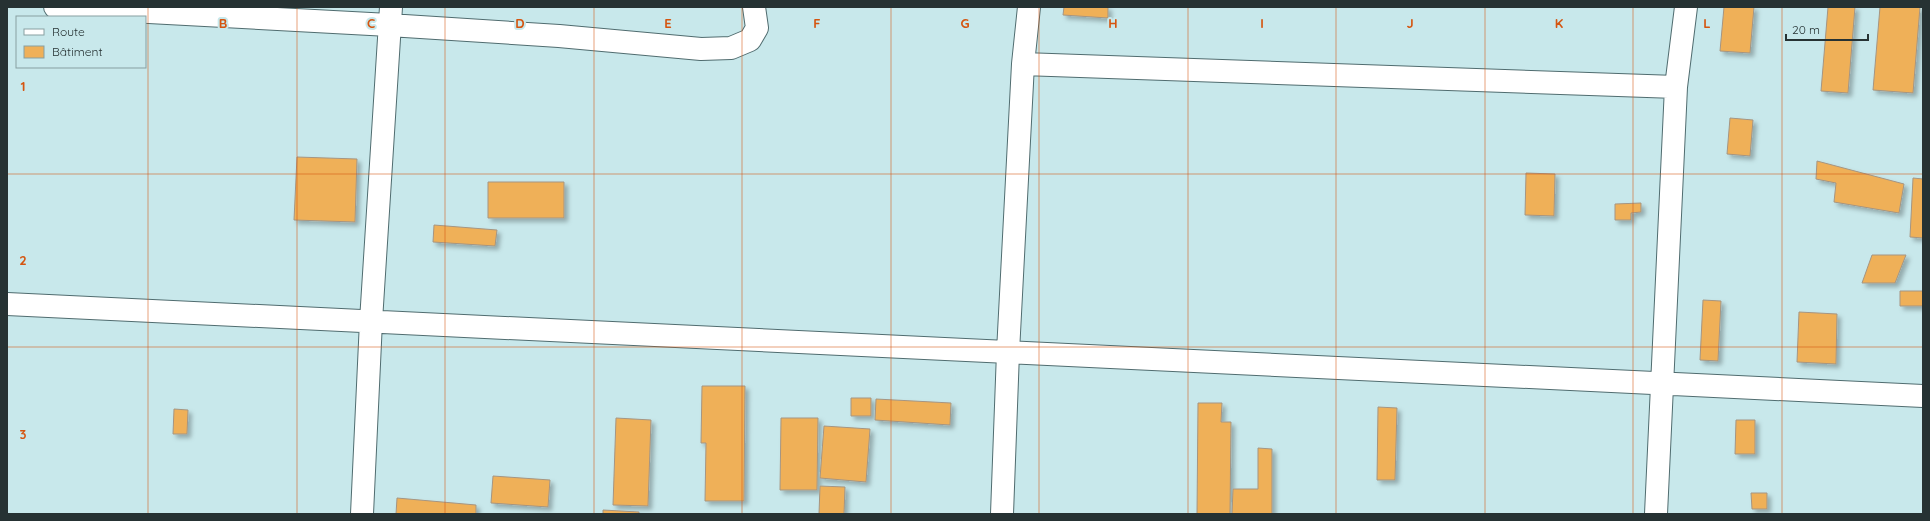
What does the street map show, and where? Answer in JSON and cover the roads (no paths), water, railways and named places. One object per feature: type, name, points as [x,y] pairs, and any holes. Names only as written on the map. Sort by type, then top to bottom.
[{"type":"street","points":[[54,7],[390,16],[558,36],[701,49],[731,48],[750,40],[757,28],[754,7]]},
{"type":"street","points":[[1002,514],[1008,352],[1023,64],[1029,7]]},
{"type":"street","points":[[1656,514],[1676,87],[1686,7]]},
{"type":"street","points":[[362,514],[371,321],[390,16]]},
{"type":"street","points":[[1023,64],[1676,87]]},
{"type":"street","points":[[7,304],[1923,396]]}]
